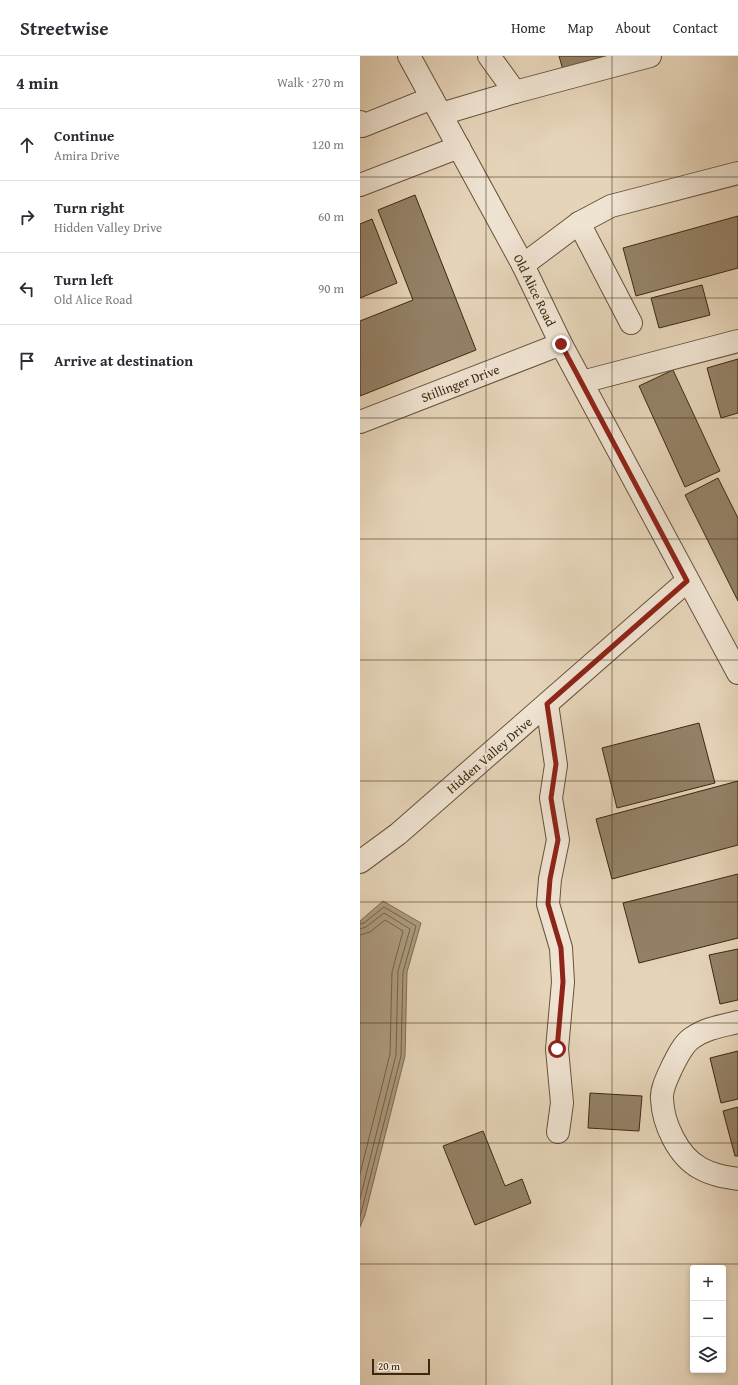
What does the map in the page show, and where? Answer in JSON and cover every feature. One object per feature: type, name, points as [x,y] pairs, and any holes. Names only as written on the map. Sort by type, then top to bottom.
[{"type":"street","name":"Old Alice Road","points":[[409,56],[523,265],[561,344],[687,581],[738,673]]},
{"type":"street","points":[[489,56],[515,92]]},
{"type":"street","points":[[361,125],[436,106],[515,92],[650,56]]},
{"type":"street","points":[[360,185],[459,147]]},
{"type":"street","points":[[523,265],[579,223],[612,206],[738,173]]},
{"type":"street","points":[[579,223],[631,323]]},
{"type":"street","points":[[582,382],[738,341]]},
{"type":"street","name":"Stillinger Drive","points":[[360,422],[561,344]]},
{"type":"street","name":"Hidden Valley Drive","points":[[360,862],[398,834],[687,581]]},
{"type":"street","points":[[547,704],[556,764],[551,798],[558,840],[550,879],[548,904],[561,948],[563,982],[557,1049],[562,1103],[558,1132]]},
{"type":"street","points":[[738,1022],[703,1030],[690,1039],[678,1054],[668,1076],[662,1098],[667,1126],[682,1152],[700,1168],[719,1176],[738,1179]]},
{"type":"water","points":[[383,901],[421,923],[407,972],[405,1056],[365,1215],[360,1227],[360,921]]},
{"type":"building","points":[[559,56],[614,56],[563,70]]},
{"type":"building","points":[[415,195],[476,350],[360,396],[360,321],[413,300],[378,210]]},
{"type":"building","points":[[738,216],[738,268],[636,296],[623,248]]},
{"type":"building","points":[[372,219],[397,283],[360,298],[360,224]]},
{"type":"building","points":[[702,285],[710,315],[659,328],[651,298]]},
{"type":"building","points":[[738,359],[738,413],[721,418],[707,368]]},
{"type":"building","points":[[673,370],[720,471],[685,487],[639,386]]},
{"type":"building","points":[[718,478],[738,518],[738,601],[685,495]]},
{"type":"building","points":[[699,723],[715,783],[617,808],[602,748]]},
{"type":"building","points":[[738,781],[738,845],[612,879],[596,819]]},
{"type":"building","points":[[738,874],[738,938],[639,963],[623,903]]},
{"type":"building","points":[[738,949],[738,1000],[720,1004],[709,955]]},
{"type":"building","points":[[738,1051],[738,1099],[721,1103],[710,1058]]},
{"type":"building","points":[[590,1093],[642,1096],[639,1131],[588,1128]]},
{"type":"building","points":[[738,1107],[738,1156],[735,1156],[723,1111]]},
{"type":"building","points":[[483,1131],[505,1186],[522,1179],[531,1203],[475,1225],[443,1146]]},
{"type":"route","points":[[557,1049],[563,982],[561,948],[548,904],[550,879],[558,840],[551,798],[556,764],[547,704],[687,581],[561,344]]}]
